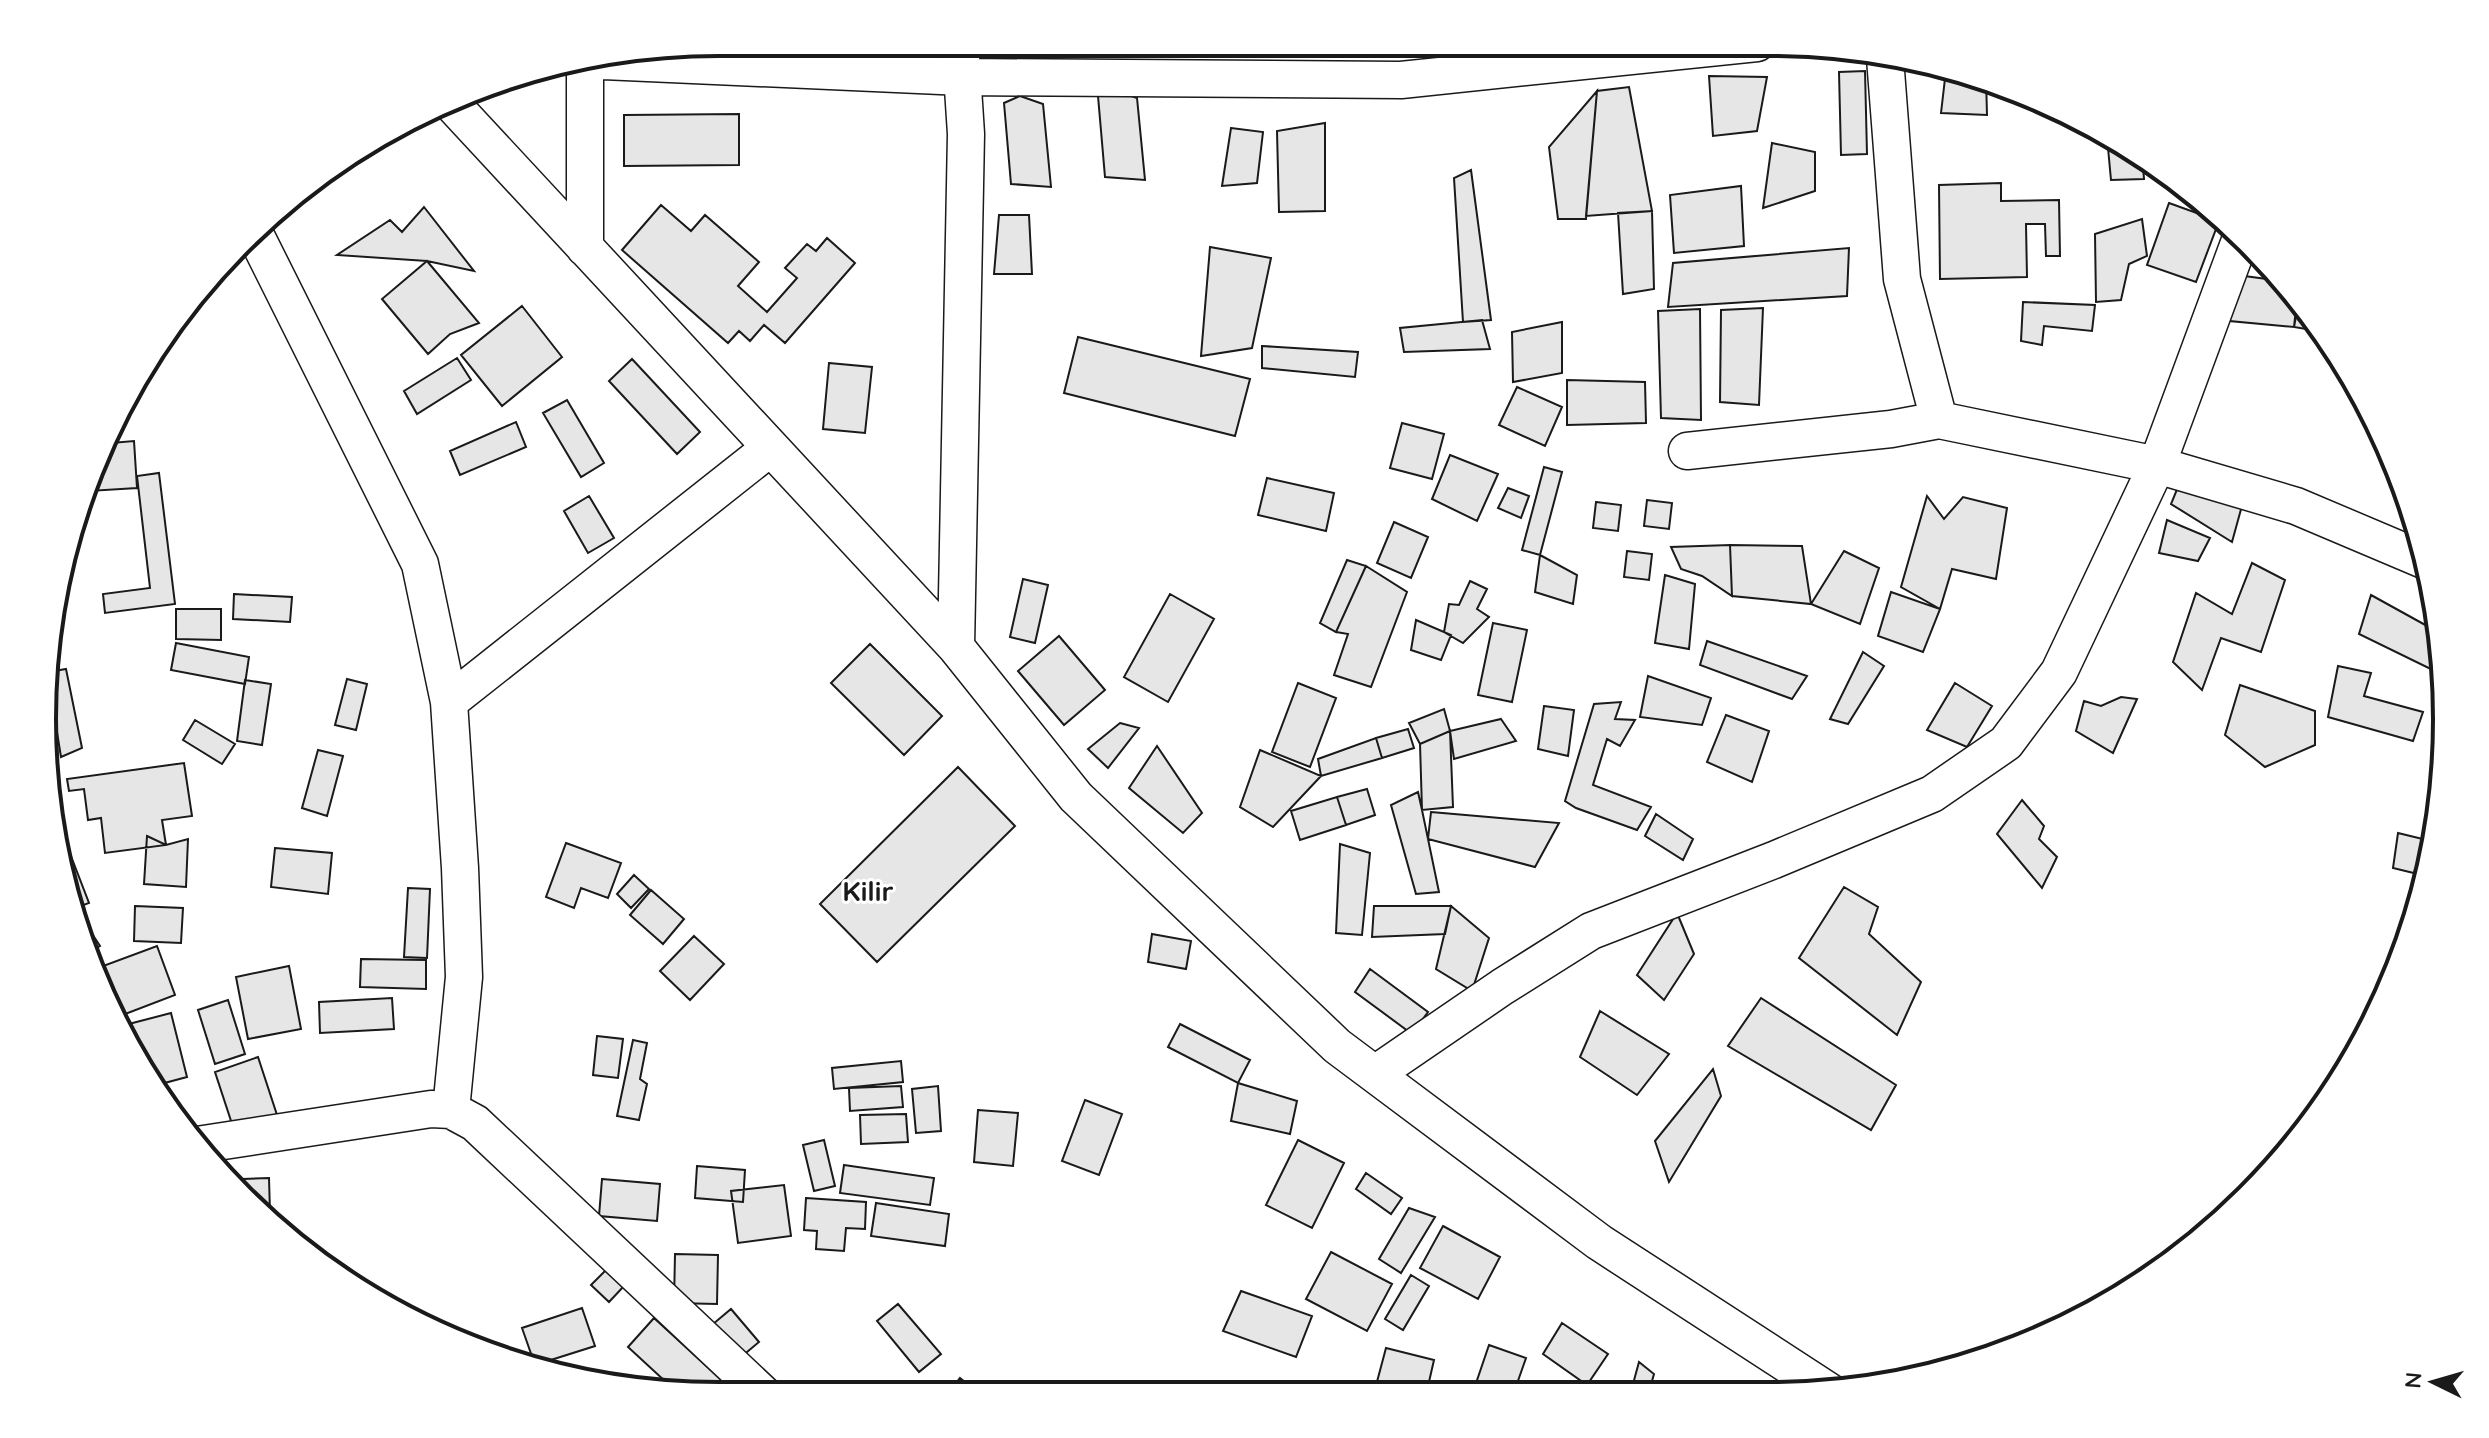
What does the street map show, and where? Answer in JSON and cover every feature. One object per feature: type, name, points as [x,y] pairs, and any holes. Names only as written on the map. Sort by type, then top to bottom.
[{"type":"street","points":[[642,61],[962,60],[1401,80],[1632,56]]},
{"type":"street","points":[[956,647],[966,134],[962,60]]},
{"type":"street","points":[[1886,67],[1902,279],[1939,420]]},
{"type":"street","points":[[585,70],[585,248]]},
{"type":"street","points":[[457,110],[956,647],[1076,797],[1337,1046],[1599,1242],[1813,1381]]},
{"type":"street","points":[[259,242],[420,564],[449,702],[464,977],[451,1110]]},
{"type":"street","points":[[1375,1074],[1502,987],[1591,931],[1932,794],[2006,743],[2059,672],[2157,465],[2237,248]]},
{"type":"street","points":[[1687,451],[1891,429],[1939,420],[2157,465],[2296,506],[2412,555]]},
{"type":"street","points":[[449,702],[770,448]]},
{"type":"street","points":[[210,1143],[431,1109],[451,1110],[475,1123],[750,1382]]},
{"type":"building","points":[[1429,56],[1496,56],[1497,69],[1430,73]]},
{"type":"building","points":[[1865,71],[1867,154],[1841,155],[1839,72]]},
{"type":"building","points":[[1709,76],[1767,77],[1757,131],[1713,136]]},
{"type":"building","points":[[1945,80],[1986,92],[1987,115],[1941,113]]},
{"type":"building","points":[[1629,87],[1652,211],[1586,216],[1597,91]]},
{"type":"building","points":[[1115,90],[1137,98],[1145,180],[1105,177],[1098,96]]},
{"type":"building","points":[[1597,91],[1586,219],[1558,219],[1549,147]]},
{"type":"building","points":[[1020,96],[1043,104],[1051,187],[1011,184],[1004,103]]},
{"type":"building","points":[[739,114],[739,165],[624,166],[624,115]]},
{"type":"building","points":[[1325,123],[1325,211],[1279,212],[1277,131]]},
{"type":"building","points":[[1231,128],[1263,132],[1257,183],[1222,186]]},
{"type":"building","points":[[1772,143],[1815,152],[1815,191],[1763,208]]},
{"type":"building","points":[[2108,149],[2143,172],[2144,179],[2111,180]]},
{"type":"building","points":[[1471,170],[1491,320],[1463,322],[1454,178]]},
{"type":"building","points":[[2001,183],[2001,201],[2059,200],[2060,256],[2046,256],[2045,224],[2026,224],[2027,277],[1940,279],[1939,185]]},
{"type":"building","points":[[1741,186],[1744,246],[1674,253],[1670,195]]},
{"type":"building","points":[[2169,203],[2198,213],[2216,229],[2196,282],[2147,265]]},
{"type":"building","points":[[661,205],[691,231],[705,215],[759,262],[738,286],[767,312],[797,278],[785,268],[807,244],[816,251],[827,238],[855,263],[785,343],[764,325],[750,341],[739,331],[728,343],[622,250]]},
{"type":"building","points":[[424,207],[474,271],[427,261],[337,255],[390,220],[402,232]]},
{"type":"building","points":[[1652,211],[1654,289],[1623,294],[1618,213]]},
{"type":"building","points":[[999,215],[1029,215],[1032,274],[994,274]]},
{"type":"building","points":[[2142,219],[2147,256],[2129,264],[2121,300],[2096,302],[2095,234]]},
{"type":"building","points":[[1210,247],[1271,258],[1252,348],[1201,356]]},
{"type":"building","points":[[1849,248],[1847,296],[1668,307],[1673,263]]},
{"type":"building","points":[[427,261],[479,323],[450,334],[428,354],[382,299]]},
{"type":"building","points":[[2229,274],[2265,279],[2295,314],[2294,327],[2219,320]]},
{"type":"building","points":[[2023,302],[2095,305],[2092,331],[2044,326],[2042,345],[2021,341]]},
{"type":"building","points":[[522,306],[562,357],[502,406],[461,355]]},
{"type":"building","points":[[1763,308],[1759,405],[1720,402],[1721,310]]},
{"type":"building","points":[[1700,309],[1701,420],[1661,418],[1658,311]]},
{"type":"building","points":[[2296,315],[2306,329],[2294,327]]},
{"type":"building","points":[[1482,320],[1490,349],[1404,352],[1400,328]]},
{"type":"building","points":[[1562,322],[1562,373],[1513,382],[1512,332]]},
{"type":"building","points":[[1078,337],[1250,379],[1235,436],[1064,393]]},
{"type":"building","points":[[1262,346],[1358,352],[1355,377],[1262,368]]},
{"type":"building","points":[[457,358],[471,380],[417,414],[404,391]]},
{"type":"building","points":[[632,359],[700,432],[677,454],[609,381]]},
{"type":"building","points":[[829,363],[872,367],[865,433],[823,429]]},
{"type":"building","points":[[1567,380],[1645,382],[1646,423],[1567,425]]},
{"type":"building","points":[[1517,387],[1562,407],[1545,446],[1499,425]]},
{"type":"building","points":[[567,400],[604,463],[581,477],[543,413]]},
{"type":"building","points":[[516,422],[526,447],[460,475],[450,451]]},
{"type":"building","points":[[1402,423],[1444,434],[1432,479],[1390,468]]},
{"type":"building","points":[[134,441],[137,488],[97,491],[106,465],[116,443]]},
{"type":"building","points":[[1450,455],[1498,474],[1477,521],[1432,499]]},
{"type":"building","points":[[1544,467],[1562,472],[1540,555],[1522,550]]},
{"type":"building","points":[[159,473],[175,604],[105,613],[103,594],[150,588],[137,476]]},
{"type":"building","points":[[1267,478],[1334,493],[1326,531],[1258,515]]},
{"type":"building","points":[[2180,482],[2243,502],[2232,542],[2171,504]]},
{"type":"building","points":[[1508,488],[1529,496],[1521,518],[1498,508]]},
{"type":"building","points":[[589,496],[614,538],[588,553],[564,511]]},
{"type":"building","points":[[1927,496],[1944,519],[1963,497],[2007,508],[1996,579],[1952,569],[1940,609],[1901,587]]},
{"type":"building","points":[[1647,500],[1672,503],[1669,529],[1644,526]]},
{"type":"building","points":[[1596,502],[1621,505],[1618,531],[1593,528]]},
{"type":"building","points":[[2167,520],[2210,538],[2198,561],[2159,553]]},
{"type":"building","points":[[1394,522],[1428,537],[1411,578],[1377,563]]},
{"type":"building","points":[[1730,545],[1732,596],[1702,576],[1681,569],[1671,547]]},
{"type":"building","points":[[1730,545],[1802,546],[1811,604],[1732,596]]},
{"type":"building","points":[[1627,551],[1652,554],[1649,580],[1624,577]]},
{"type":"building","points":[[1844,551],[1879,568],[1860,624],[1811,604]]},
{"type":"building","points":[[1540,555],[1577,575],[1573,604],[1535,592]]},
{"type":"building","points":[[1347,560],[1366,566],[1336,632],[1320,623]]},
{"type":"building","points":[[2252,563],[2285,580],[2261,652],[2221,638],[2202,690],[2173,662],[2196,593],[2232,614]]},
{"type":"building","points":[[1366,566],[1407,592],[1371,687],[1334,675],[1348,634],[1336,632]]},
{"type":"building","points":[[1665,575],[1695,584],[1689,649],[1655,643]]},
{"type":"building","points":[[1023,579],[1048,585],[1035,643],[1010,637]]},
{"type":"building","points":[[1470,581],[1487,589],[1477,609],[1489,617],[1463,643],[1444,632],[1449,604],[1459,605]]},
{"type":"building","points":[[1891,592],[1940,609],[1923,652],[1878,636]]},
{"type":"building","points":[[234,594],[292,597],[290,622],[233,619]]},
{"type":"building","points":[[1170,594],[1214,619],[1168,702],[1124,677]]},
{"type":"building","points":[[2371,595],[2426,625],[2431,669],[2359,634]]},
{"type":"building","points":[[176,609],[221,609],[221,640],[176,639]]},
{"type":"building","points":[[1416,620],[1451,635],[1441,660],[1411,650]]},
{"type":"building","points":[[1493,623],[1527,630],[1512,702],[1478,695]]},
{"type":"building","points":[[1059,636],[1105,690],[1064,725],[1018,671]]},
{"type":"building","points":[[1707,641],[1807,676],[1792,699],[1700,665]]},
{"type":"building","points":[[176,643],[249,657],[245,684],[171,670]]},
{"type":"building","points":[[870,644],[942,716],[904,755],[831,683]]},
{"type":"building","points":[[1863,652],[1884,666],[1848,724],[1830,719]]},
{"type":"building","points":[[2338,666],[2371,673],[2364,696],[2423,712],[2413,741],[2328,717]]},
{"type":"building","points":[[66,669],[82,748],[61,757],[56,727],[58,670]]},
{"type":"building","points":[[1648,676],[1711,698],[1702,725],[1640,717]]},
{"type":"building","points":[[347,679],[367,684],[356,730],[335,725]]},
{"type":"building","points":[[245,680],[271,684],[262,745],[237,741]]},
{"type":"building","points":[[1298,683],[1336,698],[1310,767],[1272,752]]},
{"type":"building","points":[[1955,683],[1992,706],[1967,747],[1927,730]]},
{"type":"building","points":[[2240,685],[2315,711],[2315,745],[2265,767],[2225,735]]},
{"type":"building","points":[[2121,697],[2137,699],[2113,753],[2076,731],[2084,701],[2101,706]]},
{"type":"building","points":[[1621,702],[1615,719],[1635,720],[1620,746],[1607,739],[1593,785],[1651,807],[1637,830],[1565,801],[1594,704]]},
{"type":"building","points":[[1544,706],[1574,710],[1568,756],[1538,749]]},
{"type":"building","points":[[1444,709],[1450,731],[1420,744],[1409,723]]},
{"type":"building","points":[[1726,715],[1769,731],[1752,782],[1707,762]]},
{"type":"building","points":[[1501,719],[1516,741],[1454,759],[1450,731]]},
{"type":"building","points":[[195,720],[235,744],[222,764],[183,740]]},
{"type":"building","points":[[1120,723],[1139,728],[1108,768],[1088,749]]},
{"type":"building","points":[[1408,729],[1414,748],[1382,758],[1376,738]]},
{"type":"building","points":[[1450,731],[1453,807],[1422,810],[1420,744]]},
{"type":"building","points":[[1376,738],[1382,758],[1321,776],[1318,759]]},
{"type":"building","points":[[1157,746],[1202,813],[1183,833],[1129,788]]},
{"type":"building","points":[[318,750],[343,756],[327,816],[302,808]]},
{"type":"building","points":[[1260,750],[1321,776],[1273,827],[1240,807]]},
{"type":"building","points":[[184,763],[192,816],[162,820],[166,845],[105,853],[101,818],[88,820],[84,789],[69,791],[67,779]]},
{"type":"building","points":[[958,767],[1015,826],[877,962],[820,904]]},
{"type":"building","points":[[1367,789],[1375,815],[1346,825],[1337,797]]},
{"type":"building","points":[[1418,792],[1439,892],[1416,894],[1391,805]]},
{"type":"building","points":[[1337,797],[1346,825],[1300,840],[1291,811]]},
{"type":"building","points":[[2022,800],[2044,826],[2039,839],[2057,857],[2042,888],[1997,834]]},
{"type":"building","points":[[1431,812],[1559,823],[1535,867],[1428,839]]},
{"type":"building","points":[[1656,814],[1693,839],[1683,860],[1645,836]]},
{"type":"building","points":[[2398,833],[2422,839],[2414,873],[2393,868]]},
{"type":"building","points":[[147,836],[166,845],[188,839],[186,887],[144,884]]},
{"type":"building","points":[[566,843],[621,863],[608,898],[581,888],[574,908],[546,897]]},
{"type":"building","points":[[1340,844],[1370,853],[1362,935],[1336,933]]},
{"type":"building","points":[[275,848],[332,853],[328,894],[271,887]]},
{"type":"building","points":[[71,856],[89,903],[83,905]]},
{"type":"building","points":[[634,875],[649,889],[631,908],[617,894]]},
{"type":"building","points":[[1844,887],[1878,907],[1869,934],[1921,982],[1897,1035],[1799,958]]},
{"type":"building","points":[[408,888],[430,889],[427,958],[404,957]]},
{"type":"building","points":[[651,890],[684,919],[663,944],[630,915]]},
{"type":"building","points":[[135,906],[183,908],[181,943],[134,941]]},
{"type":"building","points":[[1374,906],[1451,906],[1445,934],[1372,937]]},
{"type":"building","points":[[1451,906],[1489,938],[1472,991],[1436,969]]},
{"type":"building","points":[[1677,913],[1694,954],[1664,1000],[1637,975]]},
{"type":"building","points":[[1152,934],[1191,941],[1186,969],[1148,962]]},
{"type":"building","points":[[694,936],[724,964],[690,1000],[660,971]]},
{"type":"building","points":[[157,946],[175,995],[125,1014],[103,966]]},
{"type":"building","points":[[361,959],[426,960],[426,989],[360,987]]},
{"type":"building","points":[[289,966],[301,1029],[248,1039],[236,977]]},
{"type":"building","points":[[1370,969],[1428,1012],[1412,1034],[1355,992]]},
{"type":"building","points":[[392,998],[394,1029],[320,1033],[319,1002]]},
{"type":"building","points":[[1761,998],[1896,1085],[1871,1130],[1728,1046]]},
{"type":"building","points":[[228,1000],[245,1054],[215,1064],[198,1010]]},
{"type":"building","points":[[1600,1011],[1669,1054],[1637,1095],[1580,1057]]},
{"type":"building","points":[[171,1013],[187,1077],[165,1083],[130,1024]]},
{"type":"building","points":[[1180,1024],[1250,1060],[1238,1083],[1168,1047]]},
{"type":"building","points":[[597,1036],[623,1039],[618,1078],[593,1075]]},
{"type":"building","points":[[633,1040],[647,1043],[640,1079],[647,1084],[639,1120],[617,1116]]},
{"type":"building","points":[[258,1057],[277,1115],[234,1130],[215,1072]]},
{"type":"building","points":[[901,1061],[903,1082],[834,1089],[832,1068]]},
{"type":"building","points":[[1713,1069],[1721,1096],[1669,1182],[1655,1141]]},
{"type":"building","points":[[1238,1083],[1297,1101],[1290,1134],[1231,1121]]},
{"type":"building","points":[[901,1086],[903,1107],[850,1111],[849,1088]]},
{"type":"building","points":[[938,1086],[941,1131],[916,1133],[912,1089]]},
{"type":"building","points":[[1085,1100],[1122,1114],[1099,1175],[1062,1161]]},
{"type":"building","points":[[978,1110],[1018,1113],[1013,1166],[974,1162]]},
{"type":"building","points":[[906,1114],[908,1142],[861,1144],[860,1115]]},
{"type":"building","points":[[824,1140],[835,1186],[814,1191],[803,1145]]},
{"type":"building","points":[[1298,1140],[1344,1163],[1312,1228],[1266,1205]]},
{"type":"building","points":[[844,1165],[934,1178],[930,1205],[840,1193]]},
{"type":"building","points":[[697,1166],[745,1170],[743,1202],[695,1198]]},
{"type":"building","points":[[1366,1173],[1402,1198],[1391,1214],[1356,1189]]},
{"type":"building","points":[[269,1178],[270,1206],[250,1188],[243,1179]]},
{"type":"building","points":[[602,1179],[660,1184],[657,1221],[599,1216]]},
{"type":"building","points":[[784,1185],[791,1236],[738,1243],[731,1191]]},
{"type":"building","points":[[806,1198],[866,1202],[865,1229],[846,1228],[844,1251],[816,1249],[817,1231],[804,1230]]},
{"type":"building","points":[[876,1203],[949,1214],[945,1246],[871,1236]]},
{"type":"building","points":[[1409,1208],[1435,1217],[1401,1273],[1379,1259]]},
{"type":"building","points":[[1443,1226],[1500,1257],[1478,1299],[1420,1268]]},
{"type":"building","points":[[1331,1252],[1392,1284],[1367,1331],[1306,1299]]},
{"type":"building","points":[[675,1254],[718,1255],[717,1304],[674,1303]]},
{"type":"building","points":[[607,1269],[624,1286],[609,1302],[591,1285]]},
{"type":"building","points":[[1411,1275],[1429,1286],[1403,1330],[1385,1319]]},
{"type":"building","points":[[1241,1291],[1312,1316],[1296,1357],[1223,1331]]},
{"type":"building","points":[[898,1304],[941,1354],[919,1372],[877,1321]]},
{"type":"building","points":[[582,1308],[595,1346],[547,1359],[531,1354],[522,1328]]},
{"type":"building","points":[[731,1309],[759,1342],[741,1357],[713,1324]]},
{"type":"building","points":[[654,1318],[724,1382],[663,1380],[628,1347]]},
{"type":"building","points":[[1562,1323],[1608,1354],[1589,1382],[1583,1382],[1543,1354]]},
{"type":"building","points":[[1489,1345],[1526,1358],[1518,1382],[1476,1382]]},
{"type":"building","points":[[1386,1348],[1434,1360],[1429,1382],[1377,1382]]},
{"type":"building","points":[[1639,1362],[1654,1374],[1652,1382],[1634,1382]]},
{"type":"district","name":"Kilir","points":[[868,891]]}]
